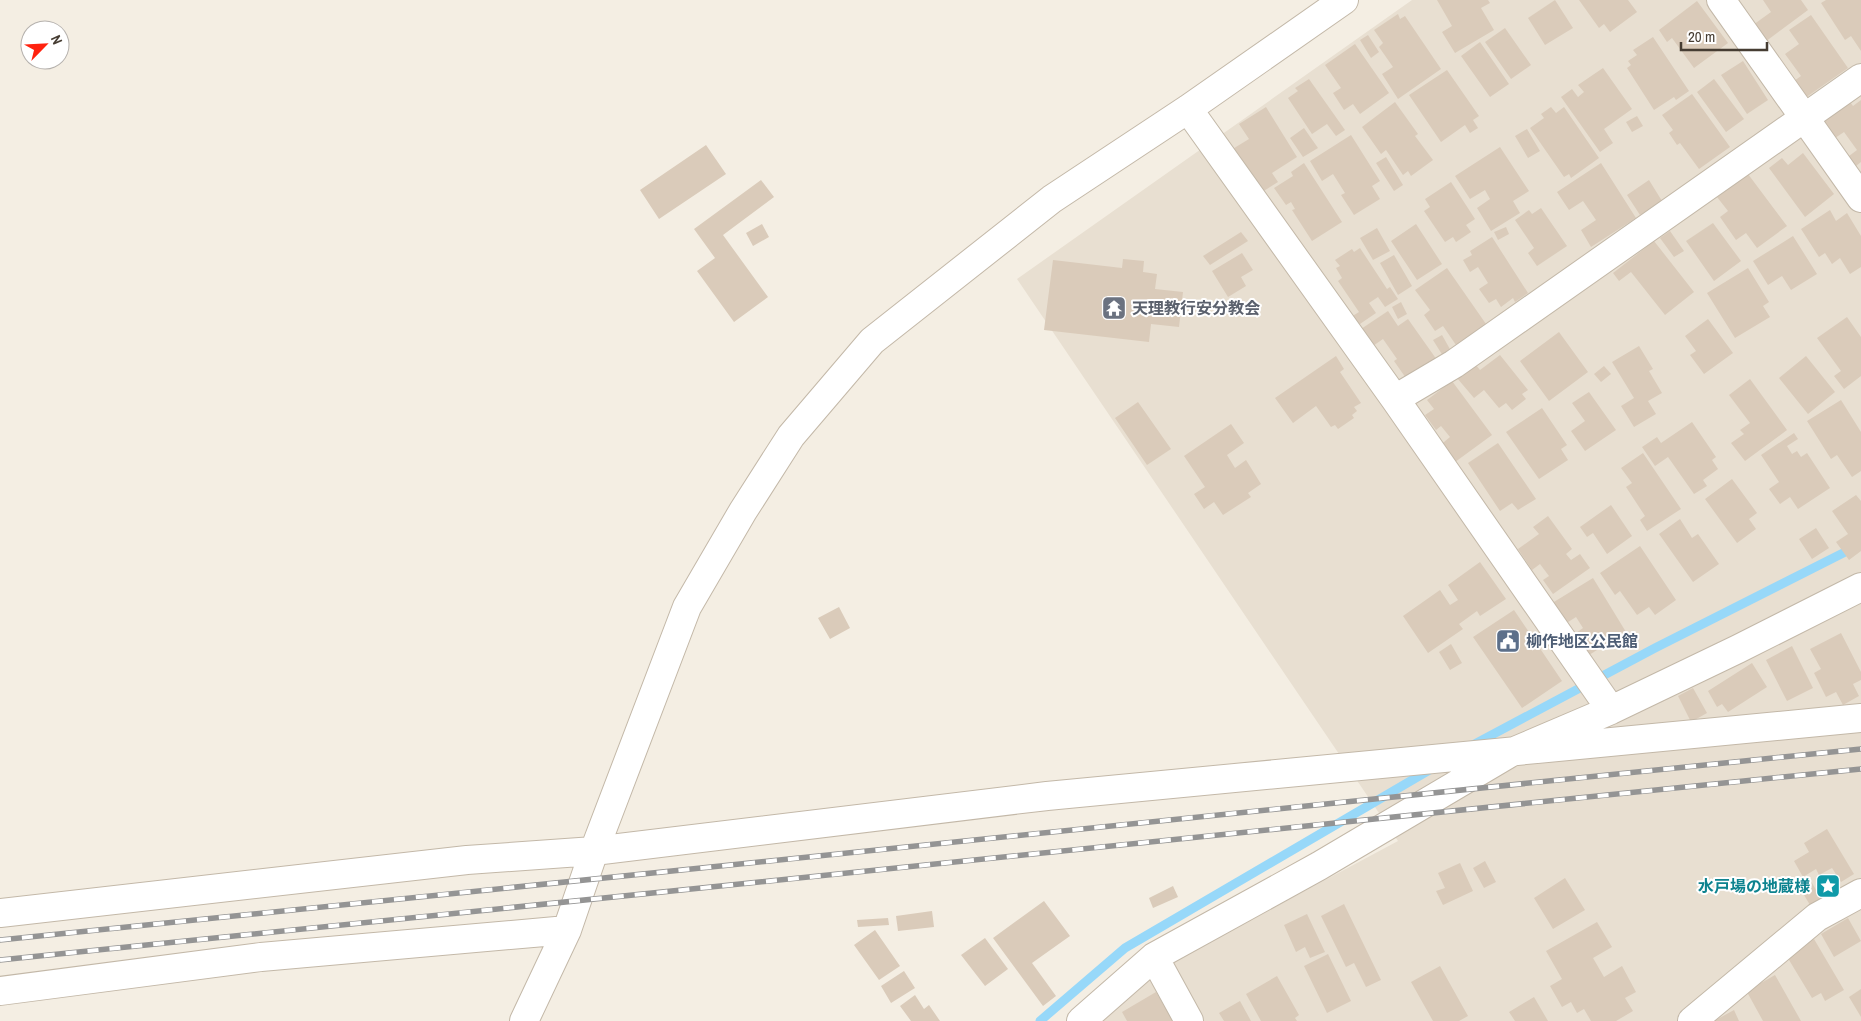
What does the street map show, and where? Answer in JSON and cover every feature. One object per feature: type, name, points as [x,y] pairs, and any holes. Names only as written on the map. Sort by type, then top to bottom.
[{"type":"street","points":[[524,1021],[567,930],[594,852],[687,607],[743,510],[791,436],[872,341],[1052,199],[1188,109],[1344,0]]},
{"type":"street","points":[[1722,0],[1861,198]]},
{"type":"street","points":[[1395,399],[1454,364],[1861,78]]},
{"type":"street","points":[[1188,109],[1395,399],[1611,710]]},
{"type":"street","points":[[1081,1021],[1154,957],[1319,866],[1510,753],[1611,710],[1861,587]]},
{"type":"street","points":[[0,912],[467,860],[594,852],[1047,796],[1861,718]]},
{"type":"street","points":[[1692,1021],[1817,917],[1861,892]]},
{"type":"street","points":[[0,991],[261,957],[567,930]]},
{"type":"street","points":[[1154,957],[1189,1021]]},
{"type":"shaded area","points":[[1412,0],[1861,0],[1861,1021],[1095,1021],[1146,976],[1398,841],[1017,279]]},
{"type":"building","points":[[1437,0],[1488,0],[1490,3],[1481,8],[1494,30],[1455,53],[1442,32],[1452,26]]},
{"type":"building","points":[[1555,0],[1573,28],[1545,45],[1528,18]]},
{"type":"building","points":[[1579,0],[1628,0],[1637,12],[1610,32],[1604,24],[1599,28]]},
{"type":"building","points":[[1763,0],[1801,0],[1808,10],[1765,42],[1753,25],[1771,12]]},
{"type":"building","points":[[1826,0],[1861,0],[1861,51],[1851,36],[1845,40],[1821,3]]},
{"type":"building","points":[[1697,1],[1728,43],[1694,68],[1672,38],[1667,42],[1659,30]]},
{"type":"building","points":[[1398,14],[1400,19],[1405,16],[1441,69],[1398,99],[1382,74],[1393,67],[1379,47],[1383,43],[1374,30]]},
{"type":"building","points":[[1811,15],[1848,68],[1805,98],[1794,81],[1801,76],[1785,54],[1799,44],[1789,30]]},
{"type":"building","points":[[1505,28],[1531,65],[1511,79],[1485,42]]},
{"type":"building","points":[[1368,35],[1379,52],[1371,58],[1360,40]]},
{"type":"building","points":[[1653,37],[1689,91],[1676,100],[1674,97],[1654,110],[1627,68],[1631,65],[1628,61],[1637,55],[1633,50]]},
{"type":"building","points":[[1480,42],[1509,84],[1490,97],[1461,56]]},
{"type":"building","points":[[1355,44],[1389,93],[1360,114],[1353,104],[1344,110],[1333,93],[1341,88],[1325,65]]},
{"type":"building","points":[[1743,61],[1768,100],[1747,114],[1721,75]]},
{"type":"building","points":[[1603,68],[1632,109],[1604,129],[1613,143],[1600,152],[1561,97],[1572,89],[1578,97],[1584,92],[1578,85]]},
{"type":"building","points":[[1447,70],[1479,116],[1473,120],[1478,128],[1470,133],[1465,125],[1441,142],[1409,95]]},
{"type":"building","points":[[1309,79],[1345,130],[1336,136],[1327,124],[1312,134],[1288,98],[1298,91],[1295,88]]},
{"type":"building","points":[[1714,79],[1744,119],[1726,132],[1697,92]]},
{"type":"building","points":[[1692,94],[1730,147],[1699,169],[1680,143],[1677,145],[1669,133],[1673,130],[1662,115]]},
{"type":"building","points":[[1847,98],[1853,106],[1861,100],[1861,162],[1856,166],[1849,156],[1857,150],[1844,132],[1835,138],[1820,117]]},
{"type":"building","points":[[1395,102],[1418,134],[1415,136],[1433,160],[1411,176],[1408,171],[1403,175],[1386,150],[1381,154],[1362,127]]},
{"type":"building","points":[[1266,107],[1297,157],[1272,173],[1278,182],[1259,194],[1231,150],[1249,139],[1239,124]]},
{"type":"building","points":[[1551,107],[1556,113],[1564,107],[1599,158],[1571,178],[1569,174],[1564,177],[1530,128],[1544,118],[1541,114]]},
{"type":"building","points":[[1637,116],[1643,126],[1632,132],[1626,122]]},
{"type":"building","points":[[1304,128],[1318,148],[1303,157],[1290,138]]},
{"type":"building","points":[[1527,129],[1540,151],[1528,158],[1515,136]]},
{"type":"building","points":[[1351,135],[1380,181],[1372,186],[1380,199],[1354,215],[1341,195],[1345,193],[1333,174],[1322,181],[1310,161]]},
{"type":"building","points":[[706,145],[726,174],[659,219],[640,190]]},
{"type":"building","points":[[1500,147],[1529,191],[1513,201],[1520,213],[1491,231],[1477,208],[1490,199],[1485,190],[1470,199],[1455,176]]},
{"type":"building","points":[[1803,153],[1834,194],[1805,217],[1769,168],[1782,158],[1788,165]]},
{"type":"building","points":[[1386,157],[1403,185],[1394,191],[1376,163]]},
{"type":"building","points":[[1304,163],[1342,222],[1312,241],[1292,210],[1295,209],[1291,202],[1286,205],[1274,188],[1293,176],[1291,172]]},
{"type":"building","points":[[1601,163],[1636,218],[1591,247],[1581,230],[1596,220],[1583,201],[1569,210],[1557,192]]},
{"type":"building","points":[[1748,174],[1787,226],[1757,248],[1746,233],[1736,240],[1720,217],[1728,211],[1717,197]]},
{"type":"building","points":[[761,180],[774,197],[723,235],[768,297],[734,322],[697,271],[715,258],[694,229]]},
{"type":"building","points":[[1649,180],[1662,201],[1640,215],[1627,195]]},
{"type":"building","points":[[1451,182],[1475,219],[1466,225],[1471,232],[1456,242],[1453,237],[1445,242],[1424,211],[1430,207],[1425,199]]},
{"type":"building","points":[[1541,208],[1567,246],[1537,266],[1528,253],[1534,248],[1515,220],[1529,210],[1532,214]]},
{"type":"building","points":[[1830,210],[1836,221],[1847,213],[1861,236],[1861,267],[1850,274],[1840,258],[1832,264],[1825,253],[1819,257],[1801,229]]},
{"type":"building","points":[[1713,223],[1741,261],[1714,281],[1686,241]]},
{"type":"building","points":[[762,224],[769,237],[753,246],[746,233]]},
{"type":"building","points":[[1416,224],[1442,264],[1417,280],[1391,241]]},
{"type":"building","points":[[1506,227],[1509,234],[1498,240],[1494,232]]},
{"type":"building","points":[[1377,228],[1390,251],[1373,260],[1360,238]]},
{"type":"building","points":[[1670,231],[1684,251],[1674,257],[1660,238]]},
{"type":"building","points":[[1241,232],[1248,241],[1210,265],[1203,256]]},
{"type":"building","points":[[1793,236],[1817,274],[1791,290],[1782,276],[1768,285],[1753,261]]},
{"type":"building","points":[[1492,237],[1528,293],[1515,302],[1513,298],[1501,307],[1496,299],[1489,303],[1479,289],[1488,283],[1478,267],[1470,272],[1463,260],[1472,255],[1470,251]]},
{"type":"building","points":[[1654,241],[1694,292],[1665,315],[1631,272],[1619,281],[1613,273]]},
{"type":"building","points":[[1360,248],[1387,289],[1390,287],[1398,299],[1385,307],[1378,297],[1369,303],[1376,313],[1357,326],[1351,317],[1359,312],[1338,281],[1342,278],[1336,268],[1340,266],[1335,260],[1352,249],[1354,252]]},
{"type":"building","points":[[1242,253],[1253,270],[1241,277],[1246,286],[1228,297],[1212,271]]},
{"type":"building","points":[[1394,255],[1412,286],[1398,295],[1380,263]]},
{"type":"building","name":"天理教行安分教会","points":[[1123,259],[1144,261],[1143,272],[1157,274],[1155,289],[1183,292],[1179,327],[1151,324],[1149,342],[1044,330],[1053,260],[1122,268]]},
{"type":"building","points":[[1447,268],[1486,324],[1456,345],[1443,326],[1435,331],[1424,315],[1430,310],[1415,290]]},
{"type":"building","points":[[1748,268],[1769,302],[1763,306],[1770,317],[1735,338],[1707,293]]},
{"type":"building","points":[[1401,302],[1407,314],[1398,319],[1392,307]]},
{"type":"building","points":[[1388,311],[1398,326],[1408,319],[1437,360],[1408,381],[1394,361],[1397,359],[1383,339],[1370,348],[1358,331]]},
{"type":"building","points":[[1847,317],[1861,337],[1861,376],[1844,389],[1834,376],[1841,371],[1817,338]]},
{"type":"building","points":[[1708,319],[1733,353],[1704,374],[1690,355],[1696,351],[1685,336]]},
{"type":"building","points":[[1559,332],[1588,372],[1549,401],[1520,361]]},
{"type":"building","points":[[1442,335],[1451,351],[1443,356],[1433,340]]},
{"type":"building","points":[[1639,346],[1653,369],[1649,371],[1662,393],[1648,401],[1656,414],[1634,427],[1621,406],[1634,398],[1612,362]]},
{"type":"building","points":[[1500,355],[1528,390],[1522,394],[1526,399],[1512,410],[1506,403],[1499,408],[1484,390],[1474,398],[1457,378],[1475,364],[1480,370]]},
{"type":"building","points":[[1336,356],[1344,369],[1340,372],[1361,403],[1354,407],[1357,411],[1352,415],[1354,418],[1338,429],[1335,425],[1331,427],[1316,406],[1293,423],[1275,398]]},
{"type":"building","points":[[1806,356],[1835,392],[1808,414],[1779,378]]},
{"type":"building","points":[[1604,366],[1611,374],[1601,382],[1594,374]]},
{"type":"building","points":[[1750,379],[1787,430],[1745,461],[1731,443],[1744,434],[1740,430],[1750,423],[1729,395]]},
{"type":"building","points":[[1452,381],[1492,435],[1451,465],[1438,447],[1450,437],[1441,426],[1436,430],[1425,415],[1434,409],[1427,400]]},
{"type":"building","points":[[1589,392],[1616,430],[1585,451],[1571,431],[1585,421],[1572,403]]},
{"type":"building","points":[[1841,400],[1861,432],[1861,471],[1852,477],[1837,455],[1831,459],[1807,421]]},
{"type":"building","points":[[1138,402],[1171,449],[1147,465],[1115,418]]},
{"type":"building","points":[[1542,408],[1567,445],[1561,449],[1568,460],[1539,479],[1506,432]]},
{"type":"building","points":[[1692,422],[1716,457],[1712,460],[1718,469],[1703,480],[1707,486],[1694,494],[1668,457],[1655,466],[1642,447],[1657,437],[1661,443]]},
{"type":"building","points":[[1231,424],[1244,443],[1227,455],[1235,468],[1246,460],[1261,484],[1248,493],[1251,497],[1223,515],[1214,502],[1204,509],[1194,494],[1205,487],[1184,456]]},
{"type":"building","points":[[1794,433],[1798,439],[1787,446],[1792,454],[1797,451],[1801,457],[1807,453],[1830,488],[1798,509],[1790,497],[1780,504],[1769,489],[1779,482],[1761,455]]},
{"type":"building","points":[[1498,443],[1536,499],[1518,510],[1512,503],[1500,511],[1468,463]]},
{"type":"building","points":[[1643,453],[1681,509],[1647,531],[1640,520],[1645,516],[1626,487],[1632,483],[1621,468]]},
{"type":"building","points":[[1732,479],[1757,513],[1749,519],[1756,529],[1737,543],[1705,499]]},
{"type":"building","points":[[1856,495],[1861,501],[1861,551],[1849,560],[1836,542],[1848,534],[1832,511]]},
{"type":"building","points":[[1611,505],[1632,536],[1607,554],[1593,533],[1587,537],[1580,527]]},
{"type":"building","points":[[1548,516],[1572,549],[1566,554],[1571,560],[1580,554],[1590,568],[1553,594],[1543,580],[1549,576],[1540,564],[1532,570],[1518,549],[1539,534],[1533,527]]},
{"type":"building","points":[[1680,519],[1692,538],[1698,534],[1719,564],[1693,582],[1659,534]]},
{"type":"building","points":[[1816,528],[1829,548],[1812,559],[1799,539]]},
{"type":"building","points":[[1640,546],[1676,600],[1655,615],[1649,607],[1637,615],[1620,591],[1615,595],[1600,573]]},
{"type":"building","points":[[1480,562],[1506,599],[1480,616],[1477,611],[1459,624],[1463,629],[1428,653],[1403,616],[1440,590],[1450,605],[1458,600],[1448,585]]},
{"type":"building","points":[[1593,578],[1626,632],[1589,655],[1576,633],[1583,628],[1576,617],[1562,626],[1549,605]]},
{"type":"building","points":[[839,607],[850,628],[830,639],[818,618]]},
{"type":"building","points":[[1514,610],[1562,681],[1522,708],[1473,637]]},
{"type":"building","points":[[1841,633],[1861,672],[1861,680],[1853,684],[1859,696],[1843,705],[1836,692],[1826,697],[1814,673],[1821,669],[1810,649]]},
{"type":"building","points":[[1451,644],[1462,663],[1450,670],[1439,652]]},
{"type":"building","points":[[1792,646],[1813,688],[1787,701],[1766,660]]},
{"type":"building","points":[[1752,663],[1767,687],[1728,712],[1722,704],[1717,707],[1708,691]]},
{"type":"building","points":[[1693,688],[1707,713],[1691,722],[1678,696]]},
{"type":"building","points":[[1827,829],[1854,874],[1841,882],[1832,868],[1819,875],[1816,869],[1803,877],[1794,861],[1809,852],[1804,843]]},
{"type":"building","points":[[1485,861],[1496,882],[1484,888],[1473,868]]},
{"type":"building","points":[[1460,863],[1473,891],[1443,905],[1436,891],[1445,888],[1438,873]]},
{"type":"building","points":[[1565,878],[1585,910],[1553,929],[1534,898]]},
{"type":"building","points":[[1830,878],[1836,889],[1828,894],[1820,883]]},
{"type":"building","points":[[1812,883],[1821,898],[1810,905],[1801,890]]},
{"type":"building","points":[[1173,886],[1178,897],[1153,908],[1149,898]]},
{"type":"building","points":[[1044,901],[1070,936],[1032,963],[1056,996],[1043,1006],[993,938]]},
{"type":"building","points":[[1344,904],[1381,980],[1366,987],[1354,963],[1346,967],[1321,916]]},
{"type":"building","points":[[932,911],[934,927],[898,931],[896,916]]},
{"type":"building","points":[[1307,914],[1325,952],[1310,958],[1305,947],[1296,952],[1284,925]]},
{"type":"building","points":[[888,918],[889,925],[858,927],[857,920]]},
{"type":"building","points":[[1848,918],[1861,941],[1834,957],[1821,934]]},
{"type":"building","points":[[1597,922],[1612,947],[1593,958],[1604,977],[1622,966],[1636,992],[1625,998],[1633,1011],[1616,1021],[1591,1021],[1584,1009],[1577,1013],[1571,1002],[1562,1007],[1550,986],[1562,979],[1546,951]]},
{"type":"building","points":[[875,930],[900,966],[879,980],[854,945]]},
{"type":"building","points":[[985,938],[1008,969],[985,986],[961,955]]},
{"type":"building","points":[[1814,939],[1844,990],[1825,1001],[1821,993],[1812,998],[1786,955]]},
{"type":"building","points":[[1328,954],[1351,1001],[1327,1013],[1304,966]]},
{"type":"building","points":[[1440,966],[1468,1016],[1459,1021],[1433,1021],[1411,982]]},
{"type":"building","points":[[904,971],[915,988],[891,1003],[881,986]]},
{"type":"building","points":[[1775,975],[1801,1021],[1763,1021],[1747,992],[1754,988],[1750,981],[1757,977],[1761,983]]},
{"type":"building","points":[[1277,976],[1299,1015],[1295,1018],[1297,1021],[1261,1021],[1246,994]]},
{"type":"building","points":[[1861,989],[1861,1017],[1849,997]]},
{"type":"building","points":[[1156,992],[1173,1021],[1127,1021],[1122,1012]]},
{"type":"building","points":[[915,995],[924,1009],[929,1005],[940,1021],[911,1021],[900,1006]]},
{"type":"building","points":[[1534,997],[1548,1021],[1515,1021],[1509,1012]]},
{"type":"building","points":[[1240,1001],[1251,1021],[1224,1021],[1219,1013]]},
{"type":"building","points":[[1734,1010],[1739,1021],[1714,1021]]},
{"type":"waterway","points":[[1471,746],[1655,648],[1861,544]]},
{"type":"waterway","points":[[1040,1021],[1125,948],[1431,769]]},
{"type":"railway","points":[[0,940],[1861,749]]},
{"type":"railway","points":[[0,960],[1861,769]]},
{"type":"place","name":"天理教行安分教会","points":[[1114,308]]},
{"type":"place","name":"柳作地区公民館","points":[[1508,641]]},
{"type":"place","name":"水戸場の地蔵様","points":[[1828,886]]}]
